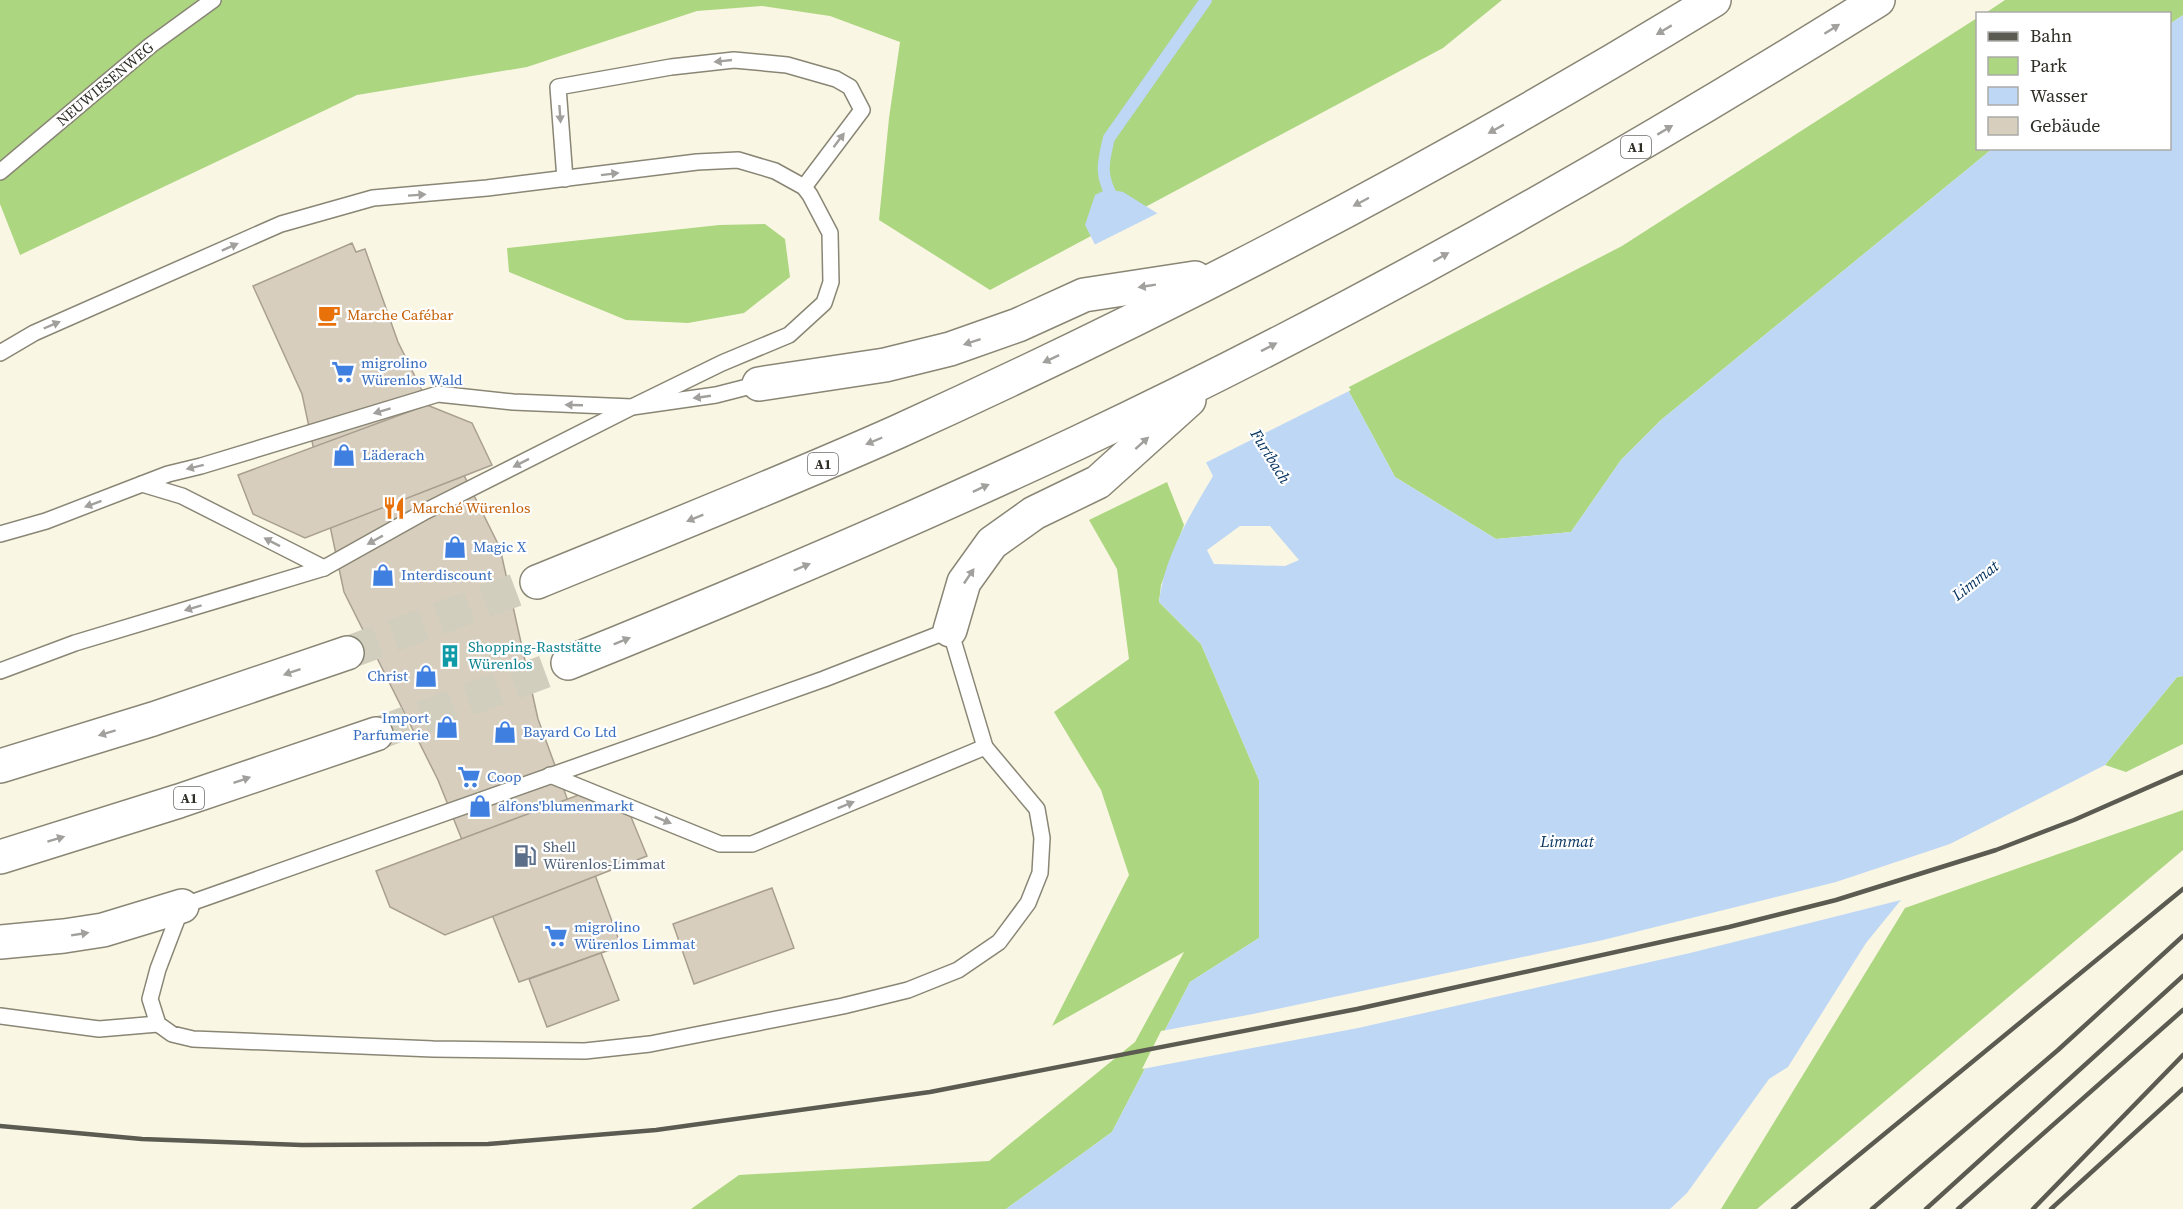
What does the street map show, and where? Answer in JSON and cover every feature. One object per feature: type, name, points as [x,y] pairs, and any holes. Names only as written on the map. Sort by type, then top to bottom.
[{"type":"highway","name":"A1","points":[[537,582],[722,507],[897,432],[1104,335],[1225,274],[1413,174],[1597,70],[1714,0]]},
{"type":"highway","name":"A1","points":[[568,663],[766,583],[932,511],[1218,374],[1389,286],[1641,145],[1878,0]]},
{"type":"highway","points":[[759,384],[885,364],[950,349],[1018,325],[1084,295],[1225,274]]},
{"type":"highway","points":[[950,630],[964,582],[992,543],[1034,513],[1098,482],[1218,374]]},
{"type":"highway","points":[[0,766],[153,719],[347,653]]},
{"type":"highway","name":"A1","points":[[0,857],[180,801],[376,734]]},
{"type":"highway","points":[[0,942],[103,930],[182,906]]},
{"type":"lane","name":"NEUWIESENWEG","points":[[0,172],[151,45],[213,0]]},
{"type":"lane","points":[[566,179],[558,87],[671,66],[734,60],[787,65],[836,79],[850,87],[862,110],[804,187]]},
{"type":"lane","points":[[0,353],[34,333],[281,224],[374,198],[566,179],[696,162],[738,160],[775,171],[804,187],[830,233],[831,282],[824,303],[789,335],[722,363],[632,407],[426,511],[324,568],[75,643],[0,670]]},
{"type":"lane","points":[[0,534],[46,521],[168,474],[438,394],[513,402],[632,407],[716,395],[759,384]]},
{"type":"lane","points":[[142,484],[182,496],[324,568]]},
{"type":"lane","points":[[950,630],[985,747],[1037,808],[1042,838],[1040,873],[1028,903],[999,942],[958,970],[908,990],[843,1006],[650,1044],[585,1051],[422,1049],[193,1039],[172,1034],[158,1024],[150,999],[158,969],[182,906],[824,679],[950,630]]},
{"type":"lane","points":[[550,775],[720,844],[752,844],[985,747]]},
{"type":"lane","points":[[0,1016],[99,1029],[158,1024]]},
{"type":"green space","points":[[0,0],[1502,0],[1443,48],[990,290],[879,220],[889,118],[900,42],[830,16],[762,6],[697,11],[527,67],[357,95],[20,255],[0,204]]},
{"type":"green space","points":[[2005,0],[2183,0],[2183,15],[2171,23],[2171,12],[1987,12]]},
{"type":"green space","points":[[1976,19],[1976,150],[1991,150],[1661,420],[1621,460],[1571,532],[1496,539],[1395,477],[1347,388],[1622,246]]},
{"type":"green space","points":[[765,224],[785,239],[790,277],[744,313],[688,323],[626,320],[509,272],[507,248],[719,225]]},
{"type":"green space","points":[[1167,482],[1184,525],[1161,585],[1159,602],[1201,644],[1259,780],[1259,938],[1190,982],[1112,1132],[1006,1209],[691,1209],[739,1175],[989,1161],[1135,1042],[1184,952],[1052,1026],[1129,875],[1101,790],[1054,712],[1129,659],[1117,569],[1089,520]]},
{"type":"green space","points":[[2183,676],[2183,744],[2126,772],[2105,765],[2177,677]]},
{"type":"green space","points":[[2183,810],[2183,850],[1757,1209],[1721,1209],[1905,908]]},
{"type":"water","name":"Limmat","points":[[2183,15],[2183,676],[2177,677],[2105,765],[1944,847],[1866,943],[1788,1067],[1769,1079],[1687,1193],[1670,1209],[1006,1209],[1112,1132],[1190,982],[1259,938],[1259,780],[1201,644],[1159,602],[1172,553],[1213,476],[1085,225],[1095,195],[1107,189],[1123,192],[1249,270],[1347,388],[1395,477],[1496,539],[1571,532],[1621,460],[1661,420],[1991,150],[2171,150],[2171,23]],"holes":[[[1240,526],[1270,526],[1299,560],[1285,566],[1214,564],[1207,550]]]},
{"type":"pier","points":[[1160,212],[1251,268],[1351,390],[1203,464],[1092,246]]},
{"type":"pier","points":[[1968,838],[1946,850],[1905,899],[1690,953],[1358,1028],[1142,1069],[1161,1031],[1253,1014],[1603,940],[1836,882]]},
{"type":"building","name":"Shopping-Raststätte Würenlos","points":[[352,243],[356,252],[365,249],[398,342],[500,548],[538,719],[621,946],[519,982],[438,780],[344,592],[302,394],[253,286]]},
{"type":"building","points":[[427,405],[472,423],[492,465],[305,538],[253,514],[238,475]]},
{"type":"building","points":[[581,794],[629,812],[647,856],[445,935],[390,907],[376,871]]},
{"type":"building","points":[[772,888],[794,948],[694,984],[673,924]]},
{"type":"building","points":[[601,953],[619,1000],[547,1027],[529,979]]},
{"type":"waterway","name":"Furtbach","points":[[1115,202],[1107,185],[1104,171],[1109,138],[1206,0]]},
{"type":"tunnel","points":[[347,653],[537,582]]},
{"type":"tunnel","points":[[376,734],[568,663]]},
{"type":"railway","points":[[0,1126],[142,1139],[302,1145],[488,1144],[656,1130],[930,1092],[1357,1009],[1729,927],[1836,900],[1996,850],[2074,820],[2183,772]]},
{"type":"railway","points":[[1793,1209],[2183,889]]},
{"type":"railway","points":[[1872,1209],[2058,1050],[2183,936]]},
{"type":"railway","points":[[1926,1209],[2183,976]]},
{"type":"railway","points":[[1958,1209],[2183,1010]]},
{"type":"railway","points":[[2033,1209],[2183,1055]]},
{"type":"railway","points":[[2051,1209],[2183,1089]]},
{"type":"place","name":"Marche Cafébar","points":[[329,315]]},
{"type":"place","name":"migrolino Würenlos Wald","points":[[343,372]]},
{"type":"place","name":"Läderach","points":[[344,455]]},
{"type":"place","name":"Marché Würenlos","points":[[394,508]]},
{"type":"place","name":"Magic X","points":[[455,547]]},
{"type":"place","name":"Interdiscount","points":[[383,575]]},
{"type":"place","name":"Shopping-Raststätte Würenlos","points":[[450,656]]},
{"type":"place","name":"Christ","points":[[426,676]]},
{"type":"place","name":"Import Parfumerie","points":[[447,727]]},
{"type":"place","name":"Bayard Co Ltd","points":[[505,732]]},
{"type":"place","name":"Coop","points":[[469,777]]},
{"type":"place","name":"alfons'blumenmarkt","points":[[480,806]]},
{"type":"place","name":"Shell Würenlos-Limmat","points":[[525,856]]},
{"type":"place","name":"migrolino Würenlos Limmat","points":[[556,936]]}]
